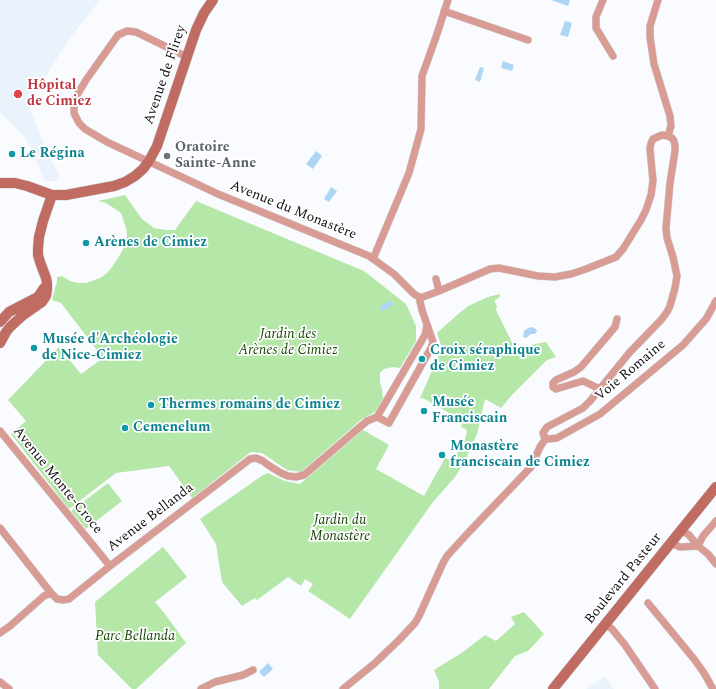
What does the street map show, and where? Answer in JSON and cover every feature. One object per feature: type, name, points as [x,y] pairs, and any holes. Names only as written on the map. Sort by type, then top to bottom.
[{"type":"street","name":"Avenue de Flirey","points":[[52,195],[66,195],[114,186],[125,182],[143,169],[157,146],[200,21],[213,0]]},
{"type":"street","points":[[373,258],[409,173],[421,129],[422,76],[448,0]]},
{"type":"street","points":[[603,0],[596,17],[596,28],[613,56]]},
{"type":"street","points":[[658,0],[650,26],[650,36],[654,64],[670,116],[671,126],[668,136]]},
{"type":"street","points":[[444,11],[528,40]]},
{"type":"street","name":"Avenue du Monastère","points":[[187,57],[136,32],[127,31],[118,35],[86,80],[76,97],[74,113],[79,123],[85,129],[108,142],[218,194],[357,250],[373,258],[394,274],[414,294],[420,297]]},
{"type":"street","points":[[343,689],[380,659],[415,623],[447,556],[531,467],[546,438],[543,433],[547,427],[590,402],[630,352],[667,312],[672,299],[677,276],[667,238],[666,228],[670,183],[675,151],[674,141],[672,138],[662,135],[653,139],[651,143],[650,149],[653,181],[651,195],[646,210],[635,231],[616,257],[586,270],[556,277],[538,276],[499,268],[490,269],[424,297],[420,297],[422,310],[428,325],[433,342],[389,423],[378,417],[425,335],[428,325]]},
{"type":"street","points":[[0,183],[6,182],[21,184],[52,195],[43,221],[38,248],[38,255],[47,283],[46,296],[42,302],[22,316],[10,327],[0,343]]},
{"type":"street","points":[[436,279],[439,291]]},
{"type":"street","points":[[0,322],[10,312],[38,297],[44,290],[47,283]]},
{"type":"street","name":"Voie Romaine","points":[[546,438],[557,438],[600,414],[683,345],[706,319],[716,301]]},
{"type":"street","points":[[600,389],[583,381],[556,389],[553,387],[553,383],[581,367],[615,327],[617,319]]},
{"type":"street","name":"Avenue Bellanda","points":[[51,593],[57,599],[63,600],[69,598],[250,459],[256,458],[263,460],[281,473],[296,477],[304,474],[367,421],[378,417]]},
{"type":"street","name":"Avenue Monte-Croce","points":[[0,431],[110,566]]},
{"type":"street","points":[[0,443],[7,438]]},
{"type":"street","name":"Boulevard Pasteur","points":[[553,689],[716,487]]},
{"type":"street","points":[[698,546],[703,536],[716,521]]},
{"type":"street","points":[[0,528],[51,593],[44,596],[10,626],[0,632]]},
{"type":"street","points":[[681,530],[689,535],[716,564]]},
{"type":"street","points":[[671,543],[680,547],[698,546]]},
{"type":"street","points":[[648,604],[694,659],[713,689]]},
{"type":"street","points":[[606,624],[625,645],[655,689]]},
{"type":"street","points":[[201,689],[215,682],[243,675],[253,670]]},
{"type":"street","points":[[0,682],[9,689]]},
{"type":"shaded area","name":"Hôpital de Cimiez","points":[[0,0],[100,0],[73,34],[30,103],[30,109],[44,144],[46,155],[53,163],[59,175],[57,181],[45,181],[27,140],[0,113]]},
{"type":"shaded area","points":[[605,676],[614,689],[587,689],[589,687]]},
{"type":"green space","name":"Jardin des Arènes de Cimiez","points":[[125,195],[142,219],[154,228],[175,230],[196,201],[364,271],[406,304],[416,326],[416,341],[400,368],[393,367],[384,369],[380,373],[383,399],[375,412],[362,419],[301,472],[287,470],[262,453],[251,452],[192,498],[169,466],[116,473],[69,509],[11,434],[26,421],[8,400],[59,347],[81,374],[103,358],[61,303],[52,300],[57,277],[62,276],[70,281],[86,283],[100,278],[112,267],[126,243],[126,228],[121,213],[106,203],[98,201]]},
{"type":"green space","name":"Jardin du Monastère","points":[[500,294],[499,298],[495,300],[497,306],[496,310],[517,353],[531,345],[546,342],[556,357],[547,360],[501,408],[485,399],[477,434],[464,463],[455,477],[433,502],[350,619],[308,591],[313,584],[305,579],[301,586],[288,577],[257,600],[255,598],[242,606],[222,582],[216,544],[200,519],[268,473],[285,481],[300,484],[363,430],[389,445],[376,469],[424,496],[445,458],[453,461],[465,439],[467,432],[466,429],[461,427],[462,424],[455,420],[456,417],[423,398],[420,398],[442,348],[437,333],[468,306],[488,297]]},
{"type":"green space","points":[[108,483],[122,501],[86,529],[71,511]]},
{"type":"green space","name":"Parc Bellanda","points":[[163,547],[187,577],[155,602],[186,643],[136,689],[132,689],[98,655],[95,602]]},
{"type":"green space","points":[[524,612],[544,634],[528,651],[515,656],[489,689],[439,689],[439,682],[434,670],[463,652],[485,635],[496,641],[515,624],[511,617]]},
{"type":"water","points":[[551,0],[570,0],[568,6]]},
{"type":"water","points":[[565,21],[572,23],[568,37],[560,35]]},
{"type":"water","points":[[503,61],[514,65],[512,71],[501,68]]},
{"type":"water","points":[[480,67],[484,68],[480,82],[475,80]]},
{"type":"water","points":[[316,151],[322,156],[313,169],[306,164]]},
{"type":"water","points":[[331,187],[337,191],[329,202],[324,199]]},
{"type":"water","points":[[390,301],[393,303],[392,306],[382,311],[380,306]]},
{"type":"water","points":[[532,327],[537,331],[535,334],[531,334],[526,338],[523,337],[524,331]]},
{"type":"water","points":[[268,663],[273,669],[264,677],[259,672]]},
{"type":"place","name":"Hôpital de Cimiez","points":[[18,94]]},
{"type":"place","name":"Le Régina","points":[[12,154]]},
{"type":"place","name":"Oratoire Sainte-Anne","points":[[167,156]]},
{"type":"place","name":"Arènes de Cimiez","points":[[86,243]]},
{"type":"place","name":"Musée d'Archéologie de Nice-Cimiez","points":[[34,348]]},
{"type":"place","name":"Croix séraphique de Cimiez","points":[[422,359]]},
{"type":"place","name":"Thermes romains de Cimiez","points":[[151,405]]},
{"type":"place","name":"Musée Franciscain","points":[[424,411]]},
{"type":"place","name":"Cemenelum","points":[[125,428]]},
{"type":"place","name":"Monastère franciscain de Cimiez","points":[[442,455]]}]
